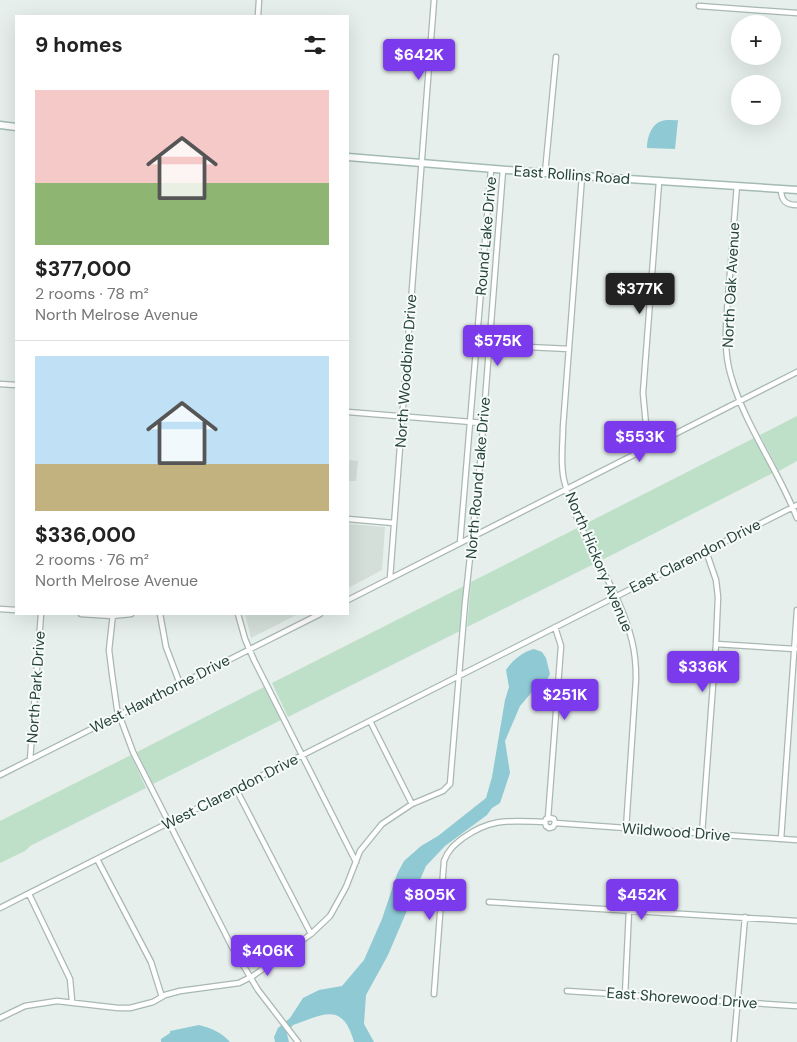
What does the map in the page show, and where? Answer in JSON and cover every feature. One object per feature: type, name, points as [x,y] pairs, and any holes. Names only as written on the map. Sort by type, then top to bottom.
[{"type":"main road","points":[[0,125],[15,127]]},
{"type":"main road","name":"East Rollins Road","points":[[349,157],[659,182],[797,190]]},
{"type":"street","points":[[258,15],[259,0]]},
{"type":"street","name":"North Woodbine Drive","points":[[390,578],[434,0]]},
{"type":"street","points":[[699,6],[797,13]]},
{"type":"street","points":[[545,173],[556,57]]},
{"type":"street","name":"Round Lake Drive","points":[[460,543],[491,169]]},
{"type":"street","name":"North Round Lake Drive","points":[[412,804],[443,791],[449,785],[452,777],[466,600],[484,423],[503,170]]},
{"type":"street","name":"North Hickory Avenue","points":[[582,176],[562,460],[564,479],[574,511],[587,543],[622,610],[632,641],[636,664],[626,829]]},
{"type":"street","points":[[652,446],[646,425],[643,393],[659,182]]},
{"type":"street","name":"North Oak Avenue","points":[[737,186],[726,344],[731,377],[740,402],[795,506],[797,518]]},
{"type":"street","points":[[781,189],[781,197],[784,202],[790,205],[797,205]]},
{"type":"street","points":[[490,345],[569,350]]},
{"type":"street","points":[[349,599],[797,372]]},
{"type":"street","points":[[0,384],[15,385]]},
{"type":"street","points":[[349,412],[484,423]]},
{"type":"street","name":"East Clarendon Drive","points":[[460,675],[795,506]]},
{"type":"street","points":[[349,519],[394,523]]},
{"type":"street","points":[[702,834],[718,597],[716,580],[706,551]]},
{"type":"street","points":[[0,609],[15,610]]},
{"type":"street","points":[[781,839],[796,649],[797,610]]},
{"type":"street","name":"North Park Drive","points":[[30,760],[41,615]]},
{"type":"street","points":[[112,615],[109,650],[119,715],[133,752],[231,945],[250,978],[298,1042]]},
{"type":"street","points":[[160,615],[166,647],[180,684]]},
{"type":"street","points":[[238,615],[250,649],[356,862]]},
{"type":"street","name":"West Hawthorne Drive","points":[[0,775],[318,615]]},
{"type":"street","points":[[545,822],[548,818],[560,646],[555,627]]},
{"type":"street","points":[[716,644],[796,649]]},
{"type":"street","name":"West Clarendon Drive","points":[[0,908],[460,675]]},
{"type":"street","points":[[0,1018],[13,1011],[57,1000],[130,1008],[180,991],[239,983],[250,978],[311,934],[330,916],[338,904],[366,844],[382,824],[412,804],[370,721]]},
{"type":"street","points":[[236,789],[311,934]]},
{"type":"street","points":[[548,818],[554,819],[555,823]]},
{"type":"street","name":"Wildwood Drive","points":[[434,994],[444,862],[447,853],[452,847],[475,829],[506,821],[545,822],[549,828],[553,827],[555,823],[797,840]]},
{"type":"street","points":[[98,859],[151,962],[162,997]]},
{"type":"street","points":[[29,894],[70,979],[72,1001]]},
{"type":"street","points":[[489,902],[797,920]]},
{"type":"street","points":[[625,995],[629,910]]},
{"type":"street","points":[[734,1042],[745,917]]},
{"type":"street","name":"East Shorewood Drive","points":[[567,991],[797,1006]]},
{"type":"shaded area","points":[[349,460],[358,461],[356,481],[349,481]]},
{"type":"shaded area","points":[[349,524],[385,527],[382,570],[349,587]]},
{"type":"shaded area","points":[[245,615],[296,615],[251,638]]},
{"type":"green space","points":[[797,416],[797,461],[779,471],[760,435]]},
{"type":"green space","points":[[754,438],[773,473],[600,561],[583,525]]},
{"type":"green space","points":[[577,528],[594,564],[467,627],[471,582]]},
{"type":"green space","points":[[464,586],[460,631],[288,717],[272,683]]},
{"type":"green space","points":[[264,687],[281,720],[153,784],[137,752]]},
{"type":"green space","points":[[131,755],[146,788],[0,863],[0,821]]},
{"type":"water","points":[[664,120],[678,120],[675,149],[647,148],[649,136],[655,125]]},
{"type":"water","points":[[534,649],[542,652],[546,658],[550,674],[546,682],[532,692],[520,706],[505,741],[510,773],[500,803],[445,846],[426,866],[388,955],[366,995],[364,1024],[374,1042],[354,1042],[344,1021],[338,1016],[331,1014],[314,1017],[293,1025],[287,1034],[289,1042],[275,1042],[274,1037],[278,1028],[290,1018],[303,998],[319,990],[342,986],[364,960],[382,919],[397,874],[404,861],[421,846],[438,836],[486,798],[492,777],[505,700],[509,687],[506,670],[518,657]]},
{"type":"water","points":[[199,1025],[216,1031],[230,1042],[161,1042],[161,1039],[170,1031]]}]
